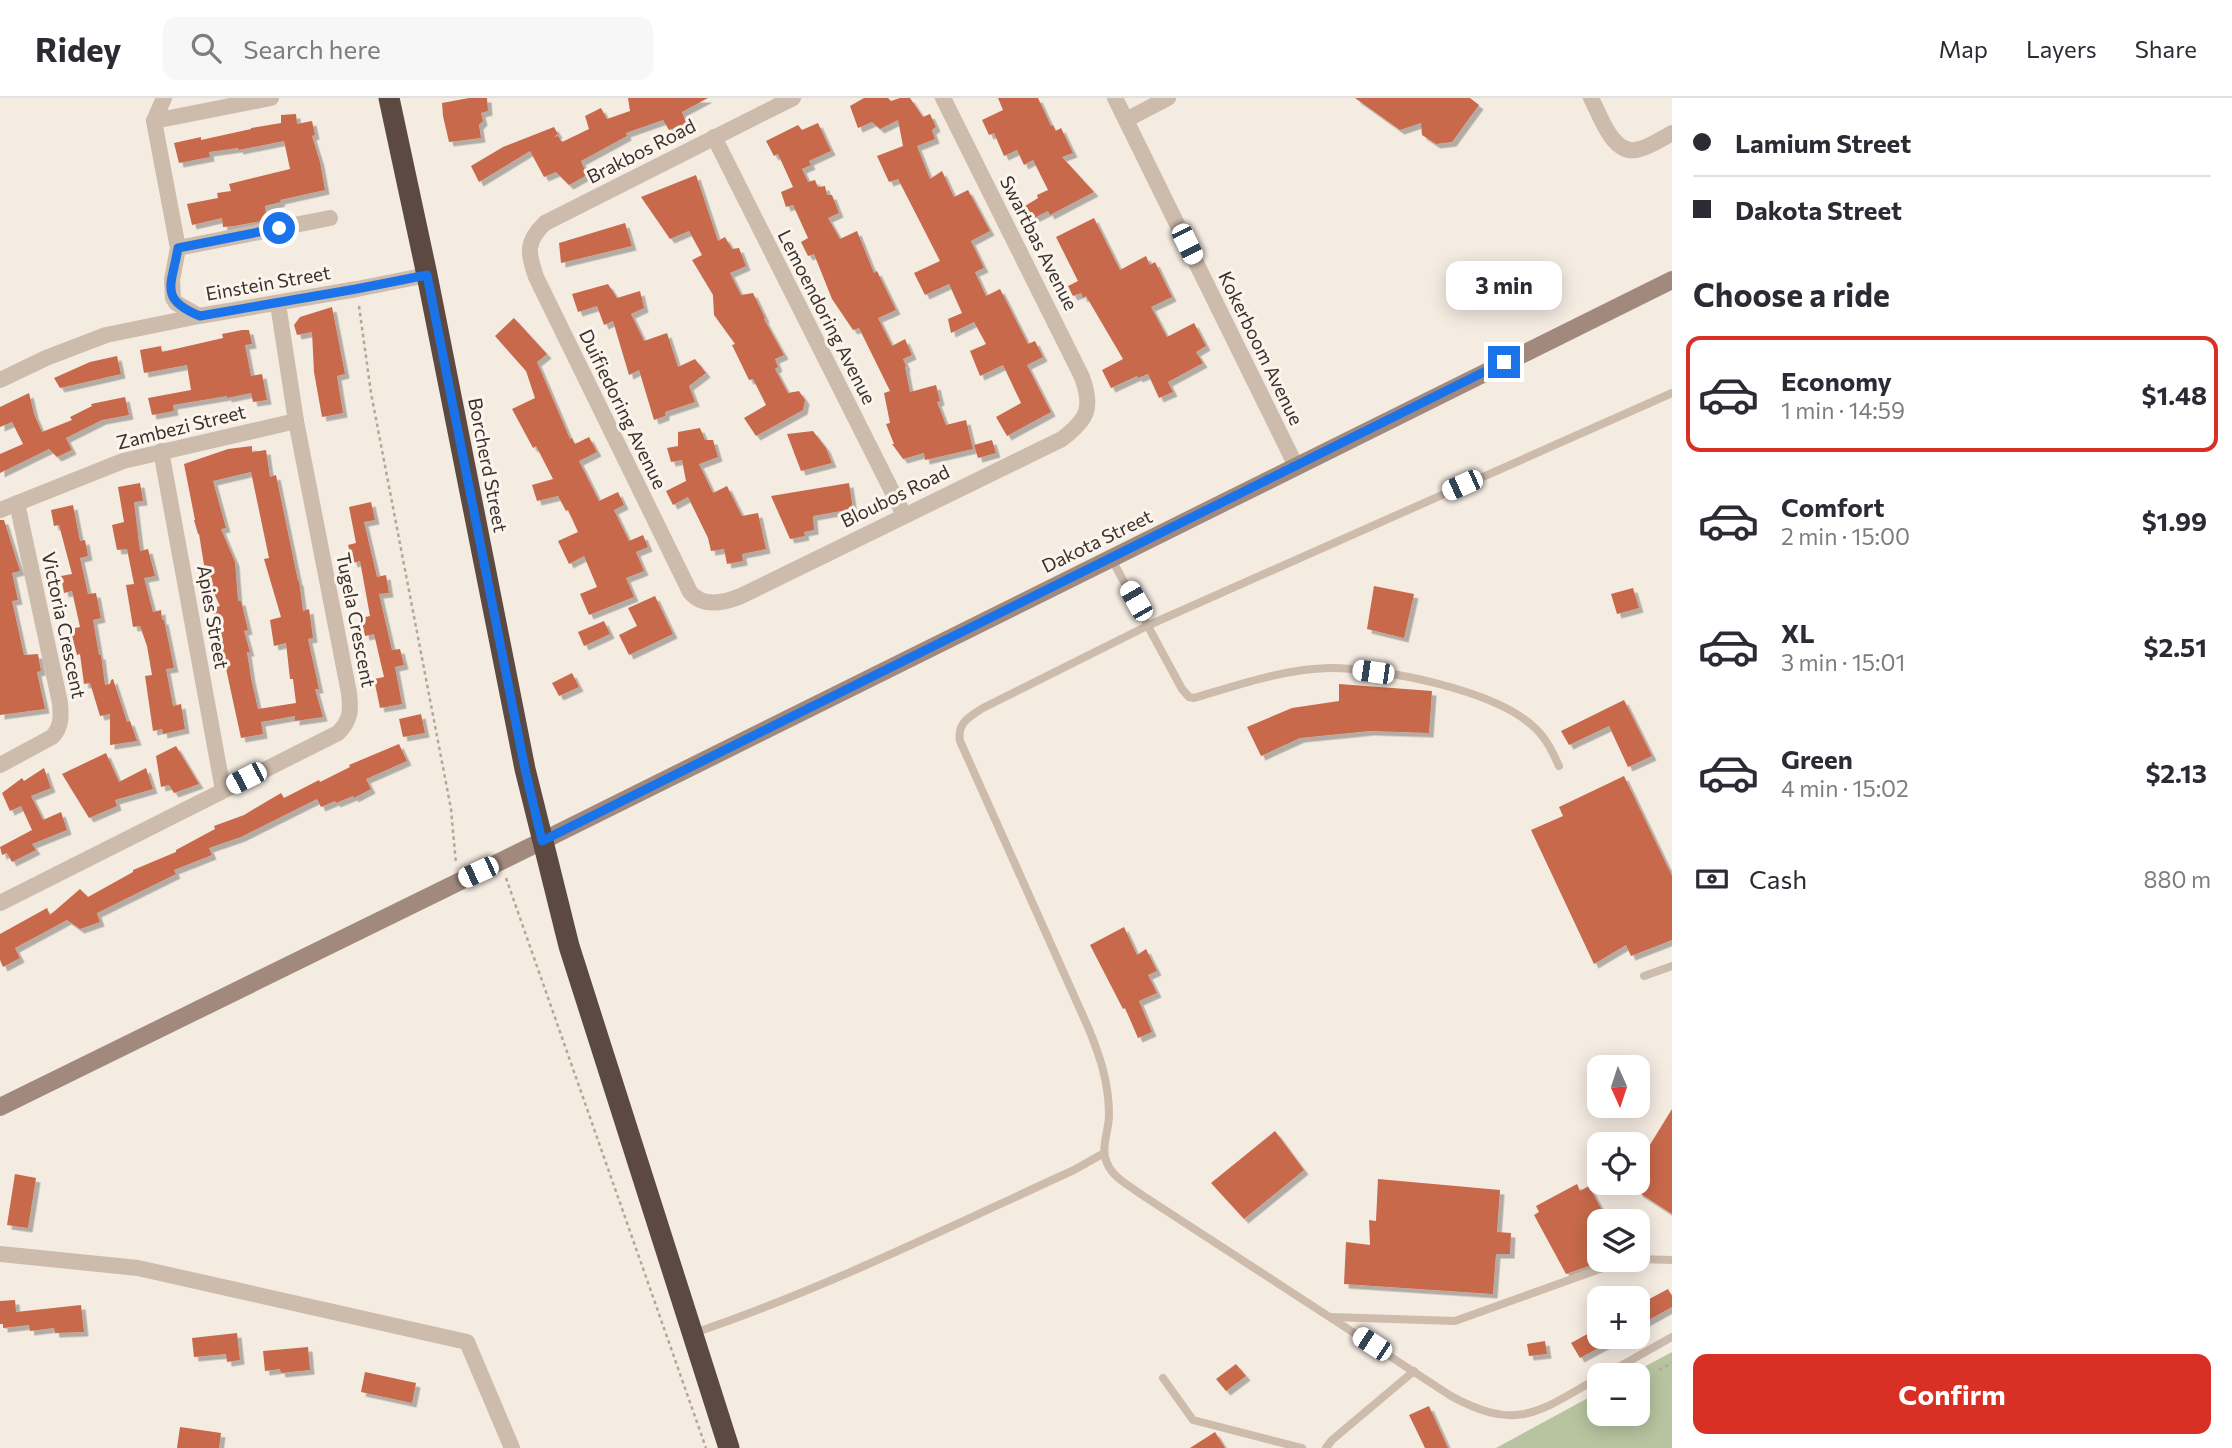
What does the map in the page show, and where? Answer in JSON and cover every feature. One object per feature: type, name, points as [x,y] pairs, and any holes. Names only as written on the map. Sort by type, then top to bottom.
[{"type":"highway","name":"Borcherd Street","points":[[390,98],[525,769],[542,841],[569,946],[729,1448]]},
{"type":"street","points":[[164,98],[154,121],[178,248],[172,280],[173,298],[179,307],[200,316]]},
{"type":"street","points":[[154,121],[271,98]]},
{"type":"street","name":"Brakbos Road","points":[[545,223],[793,98]]},
{"type":"street","name":"Swartbas Avenue","points":[[943,98],[1082,377],[1089,395],[1088,410]]},
{"type":"street","name":"Kokerboom Avenue","points":[[1115,98],[1296,466]]},
{"type":"street","points":[[1126,120],[1168,98]]},
{"type":"street","points":[[1591,98],[1614,140],[1626,149],[1638,149],[1672,134]]},
{"type":"street","name":"Lemoendoring Avenue","points":[[714,137],[904,515]]},
{"type":"street","points":[[178,248],[330,218]]},
{"type":"street","name":"Duifiedoring Avenue","points":[[545,223],[536,232],[529,248],[537,277],[690,592],[700,601],[709,603]]},
{"type":"street","name":"Einstein Street","points":[[0,380],[46,358],[106,335],[427,275]]},
{"type":"street","name":"Dakota Street","points":[[0,1107],[1672,280]]},
{"type":"street","name":"Tugela Crescent","points":[[0,904],[338,733],[351,714],[296,421],[278,303]]},
{"type":"street","name":"Bloubos Road","points":[[709,603],[720,603],[741,596],[1062,439],[1074,430],[1088,410]]},
{"type":"street","name":"Zambezi Street","points":[[0,510],[122,461],[296,421]]},
{"type":"street","name":"Apies Street","points":[[161,451],[223,790]]},
{"type":"street","name":"Victoria Crescent","points":[[0,765],[52,737],[58,730],[61,717],[43,619],[17,503]]},
{"type":"street","points":[[0,1254],[138,1268],[467,1342],[512,1448]]},
{"type":"lane","points":[[1587,1384],[1542,1410],[1510,1416],[1486,1412],[1463,1402],[1122,1181],[1107,1164],[1104,1153],[1109,1118],[1108,1086],[1101,1059],[959,734],[965,721],[983,708],[1149,625],[1672,393]]},
{"type":"lane","points":[[1111,558],[1182,689],[1189,697],[1194,698],[1274,676],[1329,668],[1432,682],[1498,705],[1525,720],[1545,739],[1559,766]]},
{"type":"lane","points":[[1644,976],[1672,966]]},
{"type":"lane","points":[[692,1333],[750,1314],[811,1288],[1074,1170],[1104,1153]]},
{"type":"lane","points":[[1650,1259],[1672,1260]]},
{"type":"lane","points":[[1331,1317],[1455,1321],[1592,1272]]},
{"type":"lane","points":[[1625,1363],[1672,1337]]},
{"type":"lane","points":[[1326,1448],[1414,1371]]},
{"type":"lane","points":[[1163,1378],[1193,1420],[1302,1448]]},
{"type":"path","points":[[356,289],[374,406],[452,809],[457,882]]},
{"type":"path","points":[[500,862],[706,1448]]},
{"type":"path","points":[[1659,1370],[1672,1363]]},
{"type":"green space","points":[[1672,1352],[1672,1448],[1496,1448],[1587,1399],[1587,1426],[1650,1426],[1650,1364]]},
{"type":"building","points":[[487,98],[488,111],[481,113],[483,121],[479,125],[481,138],[449,142],[442,103]]},
{"type":"building","points":[[628,98],[708,98],[682,112],[686,123],[669,130],[663,120],[626,133],[627,136],[581,161],[587,175],[569,185],[556,172],[544,177],[530,151],[479,182],[471,166],[503,147],[554,127],[558,134],[554,137],[558,136],[562,142],[589,129],[585,116],[601,108],[607,119],[630,111]]},
{"type":"building","points":[[864,98],[888,98],[891,101],[910,98],[923,117],[930,114],[936,127],[932,130],[935,139],[917,146],[930,179],[942,171],[954,197],[968,190],[990,231],[971,241],[984,268],[975,272],[986,296],[1000,289],[1028,344],[1035,341],[1043,357],[1027,365],[1051,412],[1007,436],[996,417],[1021,403],[1003,365],[980,376],[970,351],[986,344],[974,322],[951,333],[948,319],[962,313],[949,284],[925,295],[914,273],[940,261],[898,179],[889,182],[877,156],[903,146],[898,120],[880,129],[872,122],[858,128],[850,106]]},
{"type":"building","points":[[998,98],[1038,98],[1051,126],[1053,125],[1056,131],[1061,128],[1073,153],[1062,157],[1094,192],[1050,215],[1048,211],[1032,219],[1025,206],[1038,198],[1037,195],[1048,190],[1033,160],[1024,165],[1017,150],[1004,156],[994,133],[989,135],[982,120],[1003,110]]},
{"type":"building","points":[[1355,98],[1470,98],[1479,105],[1452,142],[1436,144],[1422,135],[1421,123],[1400,130]]},
{"type":"building","points":[[296,114],[297,124],[312,121],[315,135],[312,136],[325,190],[265,206],[267,220],[223,227],[222,218],[192,225],[187,204],[218,198],[217,193],[231,191],[229,184],[290,169],[284,141],[239,150],[209,152],[210,157],[179,163],[174,143],[281,123],[281,115]]},
{"type":"building","points":[[818,123],[831,151],[809,161],[811,165],[802,169],[808,182],[815,180],[818,187],[825,186],[827,195],[832,195],[839,213],[828,218],[840,239],[857,231],[874,273],[877,271],[896,310],[878,318],[892,346],[905,339],[912,355],[903,359],[910,392],[936,385],[940,401],[937,402],[946,425],[966,420],[973,449],[925,460],[924,453],[903,459],[892,444],[886,424],[890,423],[884,393],[890,391],[859,328],[853,330],[832,299],[814,254],[808,256],[801,242],[808,238],[793,205],[786,207],[781,192],[793,187],[778,154],[774,156],[766,141],[798,125],[802,130]]},
{"type":"building","points":[[696,175],[718,241],[725,237],[732,249],[739,248],[746,266],[730,273],[741,295],[753,293],[784,355],[775,359],[778,367],[775,369],[788,393],[799,391],[805,400],[803,410],[756,436],[744,418],[766,405],[753,379],[749,380],[732,345],[735,344],[714,315],[713,295],[692,260],[702,255],[689,231],[670,239],[641,197]]},
{"type":"building","points":[[1094,218],[1120,270],[1146,256],[1150,265],[1155,262],[1172,297],[1151,307],[1167,337],[1194,323],[1206,346],[1196,352],[1203,363],[1168,382],[1173,392],[1159,398],[1148,374],[1111,388],[1102,370],[1123,359],[1086,296],[1083,298],[1081,293],[1073,296],[1068,286],[1078,281],[1056,237]]},
{"type":"building","points":[[625,223],[632,246],[561,263],[559,243]]},
{"type":"building","points":[[608,284],[617,298],[640,291],[644,308],[631,314],[644,341],[667,333],[678,367],[695,359],[706,373],[689,386],[695,402],[665,412],[665,416],[654,420],[639,370],[629,375],[613,321],[604,325],[597,306],[578,312],[572,294]]},
{"type":"building","points":[[332,307],[345,374],[337,376],[343,413],[322,417],[314,372],[312,332],[297,335],[294,325],[300,317]]},
{"type":"building","points":[[514,318],[547,354],[537,362],[570,439],[572,438],[575,444],[589,437],[597,452],[579,461],[599,501],[618,492],[624,505],[614,510],[629,541],[643,535],[648,547],[636,552],[644,571],[626,578],[634,597],[589,615],[580,594],[597,587],[584,556],[569,564],[558,541],[578,532],[558,496],[537,501],[532,485],[553,479],[512,409],[535,398],[526,371],[495,336]]},
{"type":"building","points":[[249,330],[252,344],[245,345],[251,376],[262,374],[267,400],[253,402],[251,393],[227,396],[173,405],[174,411],[152,415],[148,398],[191,390],[187,365],[144,373],[140,350],[161,346],[162,352],[223,338],[222,334]]},
{"type":"building","points":[[117,356],[121,374],[60,388],[54,378],[90,362]]},
{"type":"building","points":[[29,393],[42,432],[72,420],[70,417],[92,406],[91,404],[125,397],[129,415],[102,420],[66,438],[72,450],[57,457],[49,449],[0,473],[0,454],[23,444],[12,422],[0,427],[0,407]]},
{"type":"building","points":[[700,428],[705,440],[713,440],[718,457],[699,464],[713,493],[727,486],[742,516],[758,513],[766,549],[742,554],[743,561],[727,564],[724,549],[711,551],[708,538],[688,497],[673,505],[666,491],[686,481],[682,460],[671,462],[667,448],[678,446],[678,432]]},
{"type":"building","points":[[813,431],[826,448],[832,463],[801,471],[787,434]]},
{"type":"building","points":[[992,440],[996,453],[978,458],[974,445]]},
{"type":"building","points":[[252,446],[252,452],[266,450],[270,477],[276,475],[303,611],[309,609],[313,638],[308,639],[319,689],[315,689],[323,717],[295,721],[295,716],[261,722],[263,734],[241,738],[220,648],[219,624],[214,620],[213,608],[220,606],[204,565],[184,464],[228,449]],"holes":[[[251,472],[269,558],[264,559],[281,617],[270,620],[274,646],[286,643],[296,703],[258,709],[247,652],[250,652],[244,631],[248,630],[241,601],[238,601],[235,562],[221,529],[226,528],[213,481]]]},
{"type":"building","points":[[140,483],[143,501],[134,502],[140,551],[148,549],[155,576],[144,578],[153,612],[161,610],[164,620],[174,668],[166,669],[173,706],[181,704],[185,729],[163,734],[162,729],[153,731],[145,676],[152,675],[147,646],[140,626],[133,627],[126,585],[134,584],[127,549],[117,550],[112,525],[124,522],[118,487]]},
{"type":"building","points":[[849,483],[853,509],[813,516],[814,530],[804,532],[805,536],[790,539],[771,496]]},
{"type":"building","points":[[371,502],[375,520],[364,522],[377,577],[386,575],[389,593],[379,594],[392,650],[400,649],[404,665],[395,667],[402,704],[380,708],[374,679],[384,677],[374,634],[365,636],[361,618],[370,616],[360,561],[353,563],[348,545],[356,543],[349,507]]},
{"type":"building","points":[[73,505],[80,541],[85,540],[88,556],[80,558],[88,594],[96,593],[101,618],[93,620],[105,685],[110,684],[113,679],[127,722],[130,721],[137,741],[110,745],[110,714],[100,716],[90,683],[84,684],[80,654],[77,655],[70,629],[80,627],[72,591],[64,593],[61,576],[72,574],[59,525],[54,526],[51,510]]},
{"type":"building","points":[[0,520],[4,520],[20,571],[12,573],[18,600],[12,601],[24,655],[38,654],[41,671],[37,672],[45,709],[0,715]]},
{"type":"building","points":[[1374,586],[1414,594],[1404,638],[1367,629]]},
{"type":"building","points":[[1633,588],[1639,608],[1617,614],[1611,594]]},
{"type":"building","points":[[655,596],[673,634],[629,655],[619,635],[637,626],[628,608]]},
{"type":"building","points":[[604,621],[610,634],[584,646],[578,632]]},
{"type":"building","points":[[572,673],[579,687],[559,696],[552,683]]},
{"type":"building","points":[[1339,684],[1432,691],[1429,733],[1370,731],[1300,738],[1261,756],[1247,727],[1292,708],[1339,701]]},
{"type":"building","points":[[1624,700],[1652,756],[1628,767],[1609,726],[1569,745],[1561,731]]},
{"type":"building","points":[[421,714],[425,733],[403,737],[399,719]]},
{"type":"building","points":[[399,744],[407,761],[366,779],[371,789],[354,798],[353,796],[321,807],[317,799],[241,837],[209,848],[212,855],[174,870],[176,874],[97,913],[100,922],[80,929],[67,920],[15,948],[20,958],[3,967],[0,960],[0,934],[47,908],[50,915],[80,889],[88,897],[133,870],[176,852],[215,829],[214,826],[244,815],[281,793],[284,798],[350,767],[349,765]]},
{"type":"building","points":[[176,746],[199,784],[174,793],[169,785],[161,787],[156,756]]},
{"type":"building","points":[[106,753],[119,782],[146,768],[153,789],[115,800],[117,806],[89,818],[62,774]]},
{"type":"building","points":[[44,768],[51,788],[31,796],[43,820],[61,812],[67,830],[32,844],[36,850],[12,862],[7,853],[2,855],[0,847],[32,830],[21,806],[10,811],[2,793],[22,778],[24,781]]},
{"type":"building","points":[[1624,776],[1672,876],[1672,940],[1631,956],[1626,945],[1594,964],[1531,830],[1563,816],[1559,807]]},
{"type":"building","points":[[1124,927],[1137,955],[1146,949],[1157,971],[1148,975],[1157,993],[1139,1001],[1152,1032],[1138,1038],[1125,1008],[1123,1009],[1090,945]]},
{"type":"building","points":[[1672,1109],[1672,1214],[1643,1195],[1650,1195],[1650,1145]]},
{"type":"building","points":[[1275,1131],[1304,1170],[1244,1219],[1211,1183]]},
{"type":"building","points":[[15,1174],[36,1178],[28,1228],[7,1225]]},
{"type":"building","points":[[1378,1179],[1500,1190],[1497,1232],[1511,1233],[1510,1254],[1496,1254],[1493,1294],[1344,1284],[1346,1242],[1370,1245],[1369,1220],[1376,1221]]},
{"type":"building","points":[[1577,1184],[1580,1191],[1587,1187],[1587,1195],[1594,1195],[1601,1209],[1587,1209],[1587,1267],[1566,1274],[1534,1215],[1539,1212],[1536,1206]]},
{"type":"building","points":[[1668,1289],[1672,1296],[1672,1307],[1650,1319],[1650,1299]]},
{"type":"building","points":[[15,1300],[16,1312],[81,1305],[84,1332],[55,1333],[54,1328],[30,1331],[29,1325],[3,1328],[3,1324],[0,1324],[0,1301]]},
{"type":"building","points":[[237,1333],[240,1360],[227,1362],[226,1354],[194,1357],[192,1338]]},
{"type":"building","points":[[1587,1334],[1587,1349],[1597,1349],[1580,1358],[1571,1343]]},
{"type":"building","points":[[1545,1341],[1547,1354],[1529,1356],[1527,1344]]},
{"type":"building","points":[[308,1347],[310,1370],[281,1373],[280,1369],[265,1371],[263,1351]]},
{"type":"building","points":[[1236,1364],[1246,1376],[1226,1391],[1216,1379]]},
{"type":"building","points":[[365,1372],[416,1383],[412,1403],[361,1392]]},
{"type":"building","points":[[1429,1406],[1448,1448],[1425,1448],[1409,1415]]},
{"type":"building","points":[[180,1427],[221,1433],[219,1448],[177,1448]]},
{"type":"building","points":[[1215,1432],[1225,1448],[1190,1448]]},
{"type":"route","points":[[279,228],[178,248],[172,280],[173,298],[179,307],[200,316],[427,275],[525,769],[542,841],[1504,362]]}]
